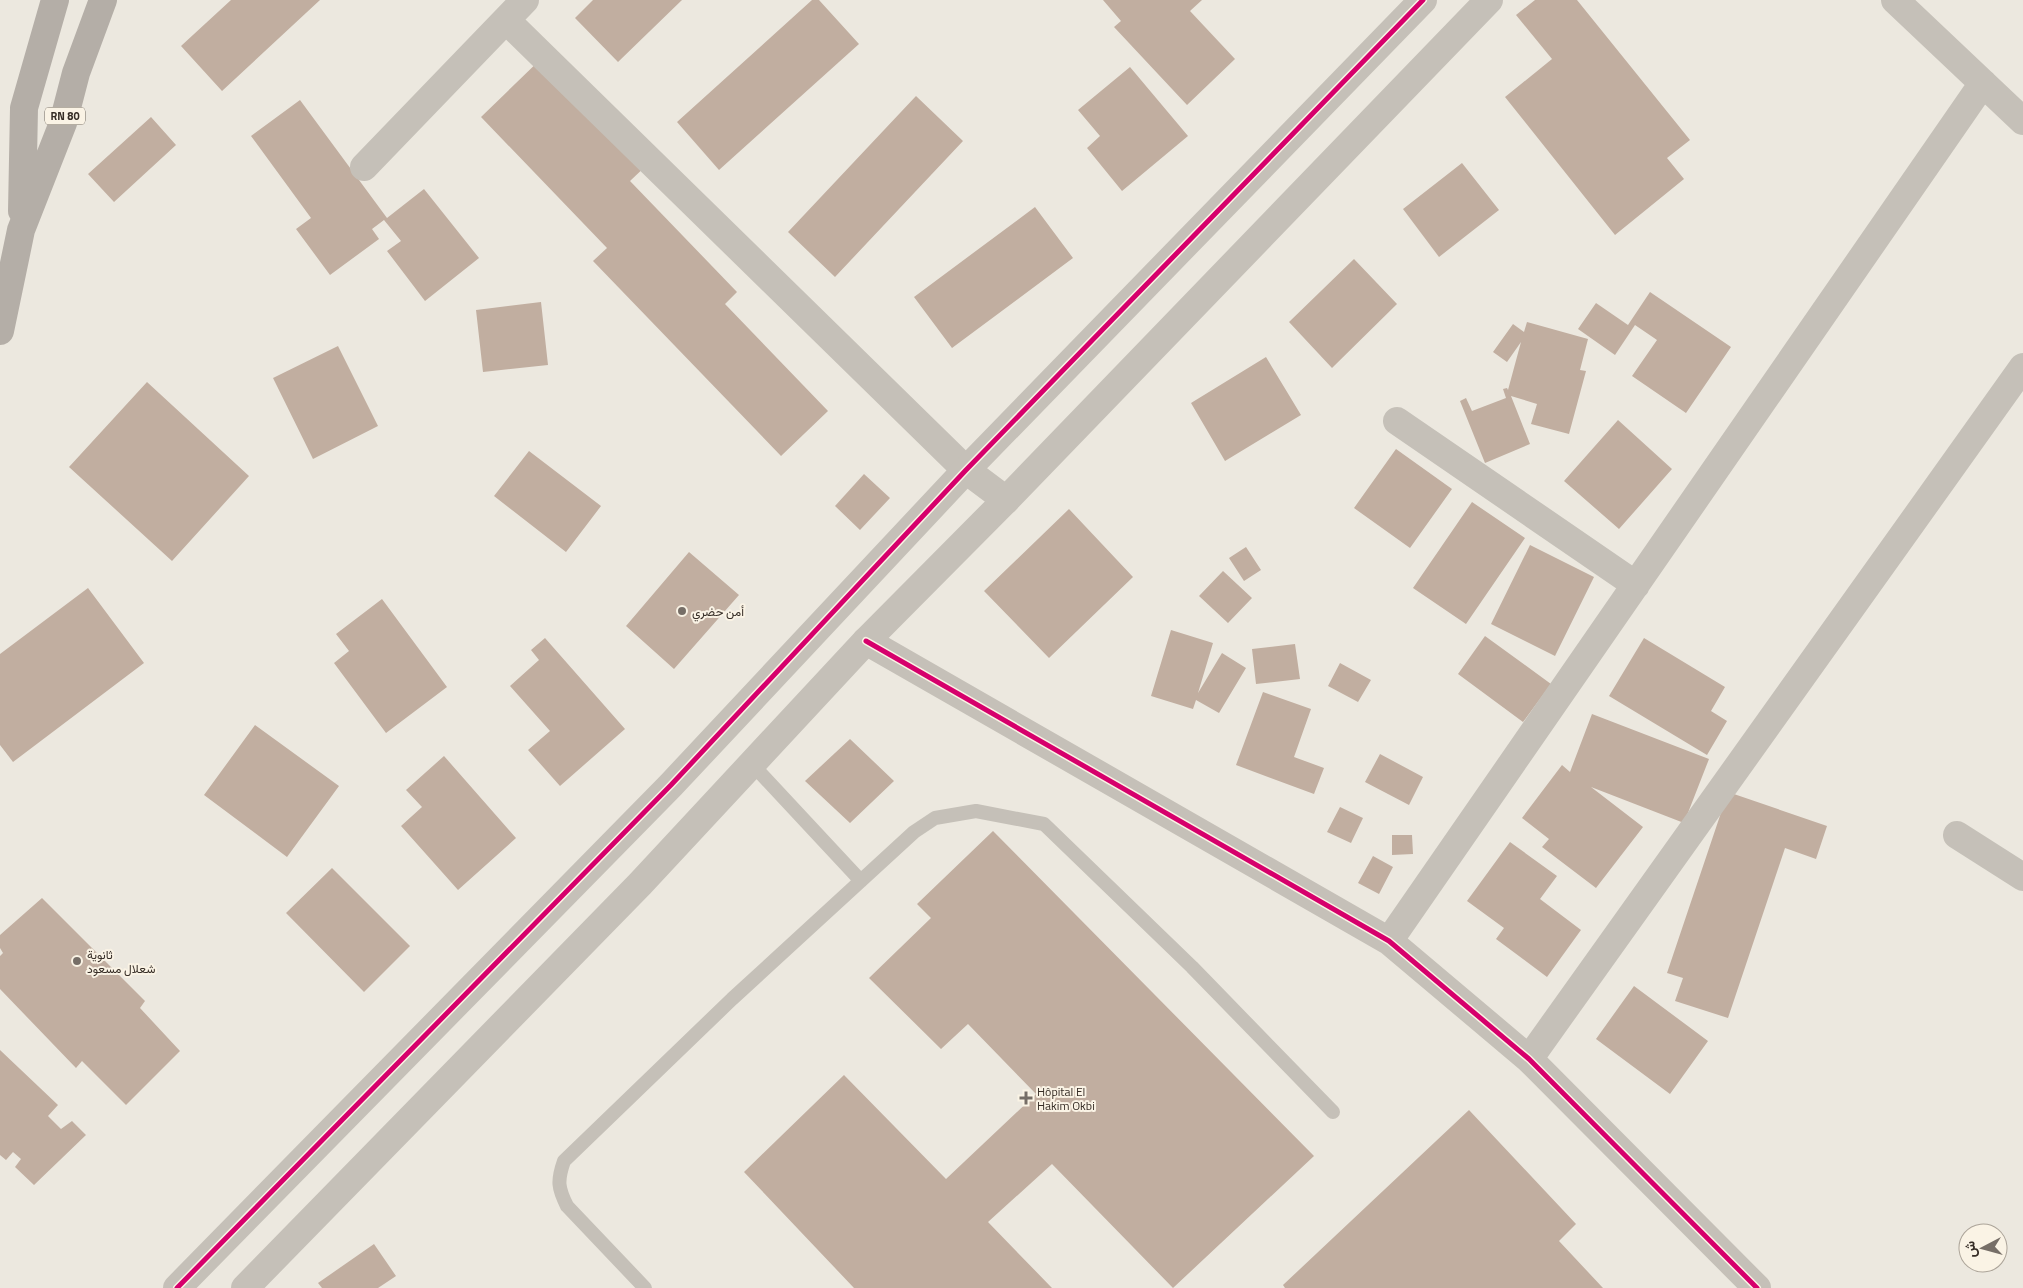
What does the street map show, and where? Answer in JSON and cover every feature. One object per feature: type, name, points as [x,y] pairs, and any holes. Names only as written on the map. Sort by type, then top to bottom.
[{"type":"main road","name":"RN 80","points":[[21,230],[24,108],[55,0]]},
{"type":"main road","name":"RN 80","points":[[0,331],[21,230],[63,123],[76,73],[104,0]]},
{"type":"street","points":[[364,167],[525,0]]},
{"type":"street","points":[[177,1288],[671,785],[966,470],[1423,0]]},
{"type":"street","points":[[245,1288],[640,884],[866,641],[1006,500],[1489,0]]},
{"type":"street","points":[[1895,0],[2023,121]]},
{"type":"street","points":[[506,20],[966,470],[1006,500]]},
{"type":"street","points":[[1389,941],[1984,84]]},
{"type":"street","points":[[1529,1059],[2023,367]]},
{"type":"street","points":[[1397,421],[1636,584]]},
{"type":"street","points":[[866,641],[1389,941],[1529,1059],[1746,1284]]},
{"type":"street","points":[[1957,835],[2023,877]]},
{"type":"lane","points":[[752,764],[861,881]]},
{"type":"lane","points":[[645,1288],[567,1206],[560,1192],[558,1178],[564,1161],[732,999],[914,832],[935,818],[976,812],[1044,824],[1192,967],[1333,1112]]},
{"type":"building","points":[[231,0],[320,0],[222,91],[181,46]]},
{"type":"building","points":[[593,0],[682,0],[618,62],[575,18]]},
{"type":"building","points":[[812,0],[819,0],[859,44],[719,170],[677,122]]},
{"type":"building","points":[[1103,0],[1202,0],[1190,11],[1235,59],[1187,105],[1114,27],[1121,21]]},
{"type":"building","points":[[1535,0],[1577,0],[1690,140],[1667,158],[1684,179],[1615,235],[1505,97],[1552,59],[1516,15]]},
{"type":"building","points":[[545,55],[649,163],[630,181],[737,292],[725,304],[828,411],[781,456],[593,261],[607,248],[481,117]]},
{"type":"building","points":[[1130,67],[1188,136],[1122,191],[1087,148],[1100,136],[1078,110]]},
{"type":"building","points":[[916,96],[963,141],[835,277],[788,232]]},
{"type":"building","points":[[300,100],[387,218],[424,189],[479,258],[425,301],[387,251],[401,241],[384,220],[372,229],[379,239],[330,275],[296,229],[311,218],[251,136]]},
{"type":"building","points":[[151,117],[176,145],[114,202],[88,174]]},
{"type":"building","points":[[1462,163],[1499,210],[1439,257],[1403,209]]},
{"type":"building","points":[[1035,207],[1073,258],[952,348],[914,297]]},
{"type":"building","points":[[1354,259],[1397,304],[1332,368],[1289,322]]},
{"type":"building","points":[[1650,292],[1731,347],[1686,413],[1632,376],[1657,340],[1635,325],[1615,355],[1578,329],[1596,303],[1628,325]]},
{"type":"building","points":[[541,302],[548,365],[483,372],[476,310]]},
{"type":"building","points":[[1527,322],[1588,339],[1580,370],[1586,371],[1569,434],[1531,424],[1537,404],[1511,396],[1530,444],[1485,463],[1460,401],[1466,398],[1472,411],[1506,398],[1503,389],[1507,388],[1508,390],[1521,342],[1507,362],[1493,352],[1513,324],[1524,332]]},
{"type":"building","points":[[338,346],[378,426],[313,459],[273,378]]},
{"type":"building","points":[[1266,357],[1301,415],[1225,461],[1191,403]]},
{"type":"building","points":[[147,382],[249,476],[172,561],[69,467]]},
{"type":"building","points":[[1618,420],[1672,469],[1619,529],[1564,481]]},
{"type":"building","points":[[1396,449],[1452,489],[1410,548],[1354,508]]},
{"type":"building","points":[[529,451],[601,506],[566,552],[494,496]]},
{"type":"building","points":[[864,474],[890,498],[860,530],[835,506]]},
{"type":"building","points":[[1472,502],[1525,538],[1466,624],[1413,588]]},
{"type":"building","points":[[1069,509],[1133,577],[1049,658],[984,591]]},
{"type":"building","points":[[1530,545],[1594,577],[1555,656],[1491,624]]},
{"type":"building","points":[[1246,547],[1261,570],[1244,581],[1229,558]]},
{"type":"building","name":"أمن حضري","points":[[689,552],[739,595],[674,669],[626,626]]},
{"type":"building","points":[[1223,571],[1252,598],[1228,623],[1199,596]]},
{"type":"building","points":[[88,588],[144,663],[13,762],[0,745],[0,654]]},
{"type":"building","points":[[382,599],[447,687],[386,733],[334,663],[349,651],[336,634]]},
{"type":"building","points":[[1171,630],[1213,643],[1198,693],[1222,653],[1246,668],[1219,713],[1196,700],[1193,709],[1151,696]]},
{"type":"building","points":[[1485,636],[1551,684],[1523,722],[1458,674]]},
{"type":"building","points":[[545,638],[625,729],[560,786],[528,750],[550,731],[510,686],[539,660],[531,650]]},
{"type":"building","points":[[1644,638],[1725,687],[1711,711],[1727,721],[1707,755],[1609,696]]},
{"type":"building","points":[[1295,644],[1300,679],[1256,684],[1252,649]]},
{"type":"building","points":[[1340,663],[1371,680],[1358,702],[1328,686]]},
{"type":"building","points":[[1263,692],[1311,709],[1294,757],[1324,768],[1314,794],[1236,765]]},
{"type":"building","points":[[1592,714],[1709,759],[1684,823],[1591,787],[1643,827],[1596,888],[1542,847],[1549,839],[1522,818],[1562,765],[1570,772]]},
{"type":"building","points":[[255,725],[339,786],[287,857],[204,795]]},
{"type":"building","points":[[850,739],[894,781],[850,823],[805,781]]},
{"type":"building","points":[[1380,754],[1423,777],[1409,805],[1365,782]]},
{"type":"building","points":[[444,756],[516,838],[458,890],[401,826],[422,807],[406,790]]},
{"type":"building","points":[[1728,792],[1827,826],[1816,859],[1785,848],[1728,1018],[1675,1001],[1683,978],[1667,973]]},
{"type":"building","points":[[1340,807],[1363,818],[1351,843],[1327,832]]},
{"type":"building","points":[[993,831],[1314,1156],[1173,1288],[1052,1164],[988,1222],[1052,1288],[854,1288],[744,1172],[844,1075],[946,1179],[1036,1094],[968,1024],[941,1049],[869,978],[931,918],[917,904]]},
{"type":"building","points":[[1392,835],[1412,835],[1413,854],[1392,855]]},
{"type":"building","points":[[1510,842],[1557,876],[1540,899],[1581,930],[1547,977],[1496,939],[1504,928],[1467,901]]},
{"type":"building","points":[[1373,856],[1393,867],[1379,894],[1358,883]]},
{"type":"building","points":[[332,868],[410,946],[364,992],[286,913]]},
{"type":"building","points":[[42,898],[145,1001],[140,1008],[180,1051],[126,1105],[82,1061],[76,1068],[0,989],[0,956],[3,953],[0,948],[0,935]]},
{"type":"building","points":[[1634,986],[1708,1041],[1670,1094],[1596,1039]]},
{"type":"building","points":[[0,1050],[58,1105],[48,1116],[61,1129],[72,1121],[86,1135],[34,1185],[15,1167],[21,1159],[13,1152],[6,1160],[0,1155]]},
{"type":"building","points":[[1469,1110],[1576,1224],[1559,1241],[1603,1288],[1285,1288],[1283,1285]]},
{"type":"building","points":[[374,1244],[396,1276],[378,1288],[322,1288],[318,1283]]},
{"type":"cycle path","points":[[177,1288],[671,785],[966,470],[1423,0]]},
{"type":"cycle path","points":[[866,641],[1389,941],[1529,1059],[1757,1288]]},
{"type":"place","name":"أمن حضري","points":[[682,611]]},
{"type":"place","name":"ثانوية شعلال مسعود","points":[[77,961]]},
{"type":"place","name":"Hôpital El Hakim Okbi","points":[[1026,1098]]}]
